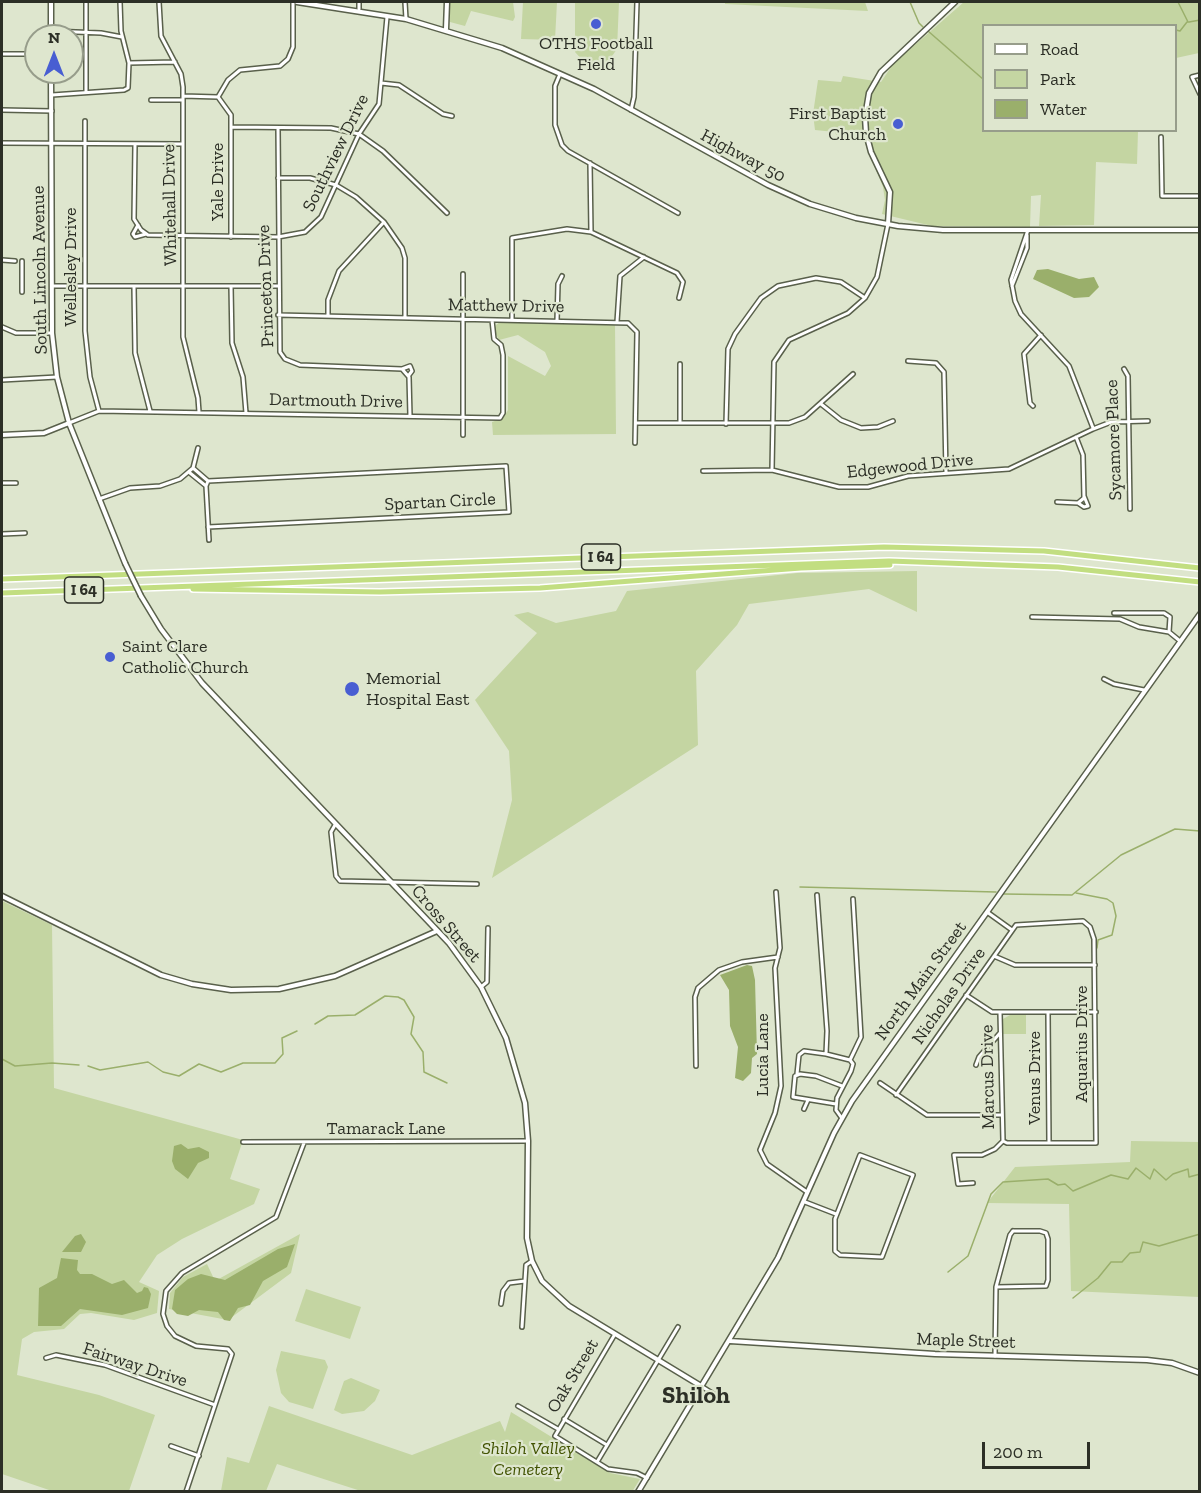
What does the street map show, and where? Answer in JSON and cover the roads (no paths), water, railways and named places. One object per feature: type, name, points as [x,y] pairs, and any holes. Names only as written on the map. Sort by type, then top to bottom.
[{"type":"highway","name":"I 64","points":[[2,579],[884,547],[1044,551],[1200,568]]},
{"type":"highway","name":"I 64","points":[[2,593],[918,561],[1069,567],[1200,582]]},
{"type":"highway","points":[[167,587],[370,592],[540,588],[918,561]]},
{"type":"main road","points":[[51,2],[51,24]]},
{"type":"main road","name":"Highway 50","points":[[295,2],[359,9],[388,15],[446,29],[502,48],[561,72],[734,168],[792,197],[829,210],[888,224],[943,230],[1028,233],[1200,230]]},
{"type":"main road","points":[[446,29],[447,2]]},
{"type":"main road","points":[[888,224],[890,192],[871,152],[866,133],[865,117],[869,93],[881,72],[955,2]]},
{"type":"main road","name":"South Lincoln Avenue","points":[[52,84],[52,333],[57,377],[69,423],[125,563]]},
{"type":"main road","points":[[2,435],[29,435],[69,423]]},
{"type":"main road","name":"Cross Street","points":[[125,563],[161,629],[202,683],[437,931],[481,987],[507,1038],[519,1078],[528,1141],[527,1238],[532,1262],[542,1281],[555,1296],[701,1386]]},
{"type":"main road","name":"North Main Street","points":[[638,1491],[778,1258],[841,1117],[1200,614]]},
{"type":"main road","points":[[2,896],[161,975],[192,984],[231,990],[279,988],[335,976],[437,931]]},
{"type":"main road","name":"Maple Street","points":[[730,1341],[995,1356],[1161,1361],[1200,1373]]},
{"type":"street","points":[[86,2],[86,91]]},
{"type":"street","points":[[52,94],[128,88],[129,63],[122,37],[120,2]]},
{"type":"street","name":"Whitehall Drive","points":[[159,2],[161,36],[181,74],[183,98],[183,337],[198,398],[199,412]]},
{"type":"street","points":[[218,97],[228,80],[240,70],[280,66],[288,59],[293,47],[295,2]]},
{"type":"street","points":[[359,2],[359,9]]},
{"type":"street","points":[[405,2],[406,19]]},
{"type":"street","points":[[631,110],[634,98],[637,2]]},
{"type":"street","name":"Southview Drive","points":[[146,234],[278,237],[300,235],[314,226],[359,134],[379,104],[388,15]]},
{"type":"street","points":[[86,32],[122,37]]},
{"type":"street","points":[[2,54],[24,54]]},
{"type":"street","points":[[129,63],[175,62]]},
{"type":"street","points":[[561,72],[555,86],[557,135],[568,151],[678,213]]},
{"type":"street","points":[[1200,75],[1192,77],[1200,94]]},
{"type":"street","points":[[381,83],[399,85],[443,114],[452,116]]},
{"type":"street","points":[[151,100],[218,97]]},
{"type":"street","points":[[218,97],[230,112],[231,127],[331,128],[359,134],[383,151],[447,213]]},
{"type":"street","points":[[2,110],[51,111]]},
{"type":"street","name":"Wellesley Drive","points":[[85,121],[84,286],[87,359],[99,411]]},
{"type":"street","name":"Yale Drive","points":[[231,127],[231,237]]},
{"type":"street","name":"Princeton Drive","points":[[278,128],[280,352],[292,364],[402,369]]},
{"type":"street","points":[[1161,137],[1162,196],[1200,196]]},
{"type":"street","points":[[2,143],[183,144]]},
{"type":"street","points":[[135,145],[134,215],[138,225],[146,234],[135,237],[133,234],[138,225]]},
{"type":"street","points":[[590,163],[591,232]]},
{"type":"street","points":[[278,178],[310,178],[336,185],[356,197],[384,222],[398,241],[405,258],[405,318]]},
{"type":"street","points":[[328,316],[328,300],[339,271],[384,222]]},
{"type":"street","points":[[771,470],[772,375],[780,350],[789,340],[801,333],[848,313],[865,298],[877,277],[888,224]]},
{"type":"street","points":[[512,320],[512,238],[567,229],[591,232],[677,273],[683,282],[679,298]]},
{"type":"street","points":[[1028,233],[1012,273],[1012,286],[1018,308],[1069,366],[1093,429]]},
{"type":"street","points":[[635,443],[637,332],[631,324],[617,322],[620,276],[644,256]]},
{"type":"street","points":[[2,261],[15,261]]},
{"type":"street","points":[[22,261],[22,292]]},
{"type":"street","points":[[463,274],[463,435]]},
{"type":"street","points":[[557,321],[558,284],[562,276]]},
{"type":"street","points":[[726,424],[728,349],[735,334],[761,298],[778,286],[816,278],[841,282],[865,298]]},
{"type":"street","points":[[52,286],[278,286]]},
{"type":"street","points":[[134,286],[135,353],[150,411]]},
{"type":"street","points":[[231,286],[232,343],[243,377],[246,413]]},
{"type":"street","name":"Matthew Drive","points":[[278,315],[617,322]]},
{"type":"street","name":"Dartmouth Drive","points":[[69,423],[99,411],[463,418],[503,416],[504,355],[501,345],[494,339],[492,320]]},
{"type":"street","points":[[2,327],[16,333],[52,333]]},
{"type":"street","points":[[1033,406],[1030,403],[1024,354],[1041,335]]},
{"type":"street","points":[[908,361],[936,363],[944,372],[946,473]]},
{"type":"street","points":[[680,364],[680,423]]},
{"type":"street","points":[[408,375],[412,371],[410,366],[402,369],[408,375],[410,416]]},
{"type":"street","name":"Sycamore Place","points":[[1124,369],[1128,376],[1130,509]]},
{"type":"street","points":[[636,423],[772,424],[798,421],[821,404],[853,374]]},
{"type":"street","points":[[2,381],[57,377]]},
{"type":"street","points":[[821,404],[841,420],[861,428],[878,427],[893,421]]},
{"type":"street","name":"Edgewood Drive","points":[[703,471],[771,470],[847,488],[868,487],[908,476],[1009,469],[1112,422],[1148,421]]},
{"type":"street","points":[[1057,502],[1088,506],[1084,496],[1083,455],[1076,438]]},
{"type":"street","points":[[99,499],[130,488],[166,484],[190,473],[198,448]]},
{"type":"street","name":"Spartan Circle","points":[[208,481],[506,466],[508,512],[208,527]]},
{"type":"street","points":[[193,468],[208,481],[206,486],[209,540]]},
{"type":"street","points":[[190,473],[206,486]]},
{"type":"street","points":[[2,483],[16,483]]},
{"type":"street","points":[[1078,503],[1084,496]]},
{"type":"street","points":[[2,534],[25,533]]},
{"type":"street","points":[[1114,613],[1164,613],[1170,617],[1169,632]]},
{"type":"street","points":[[1032,617],[1120,619],[1139,627],[1169,632],[1180,641]]},
{"type":"street","points":[[1104,679],[1108,683],[1144,690]]},
{"type":"street","points":[[335,825],[331,832],[338,879],[344,882],[477,884]]},
{"type":"street","name":"Lucia Lane","points":[[776,892],[780,948],[775,968],[780,1094],[760,1150],[767,1164],[808,1193]]},
{"type":"street","points":[[817,895],[827,1031],[826,1054]]},
{"type":"street","points":[[850,1060],[861,1037],[853,899]]},
{"type":"street","points":[[987,912],[1012,930]]},
{"type":"street","name":"Aquarius Drive","points":[[1012,930],[1021,923],[1083,921],[1092,931],[1095,945],[1096,1143],[1049,1143]]},
{"type":"street","points":[[481,987],[488,979],[488,928]]},
{"type":"street","name":"Nicholas Drive","points":[[896,1095],[1012,930]]},
{"type":"street","points":[[994,956],[1015,965],[1095,965]]},
{"type":"street","points":[[696,1066],[695,997],[698,988],[719,970],[742,962],[778,957]]},
{"type":"street","points":[[966,995],[986,1009],[1000,1013],[1096,1012]]},
{"type":"street","name":"Marcus Drive","points":[[1000,1013],[1003,1141]]},
{"type":"street","name":"Venus Drive","points":[[1048,1013],[1049,1143]]},
{"type":"street","points":[[976,1065],[984,1051],[1000,1033]]},
{"type":"street","points":[[793,1097],[799,1055],[804,1052],[826,1054],[850,1060],[853,1065],[836,1104],[841,1117]]},
{"type":"street","points":[[797,1074],[828,1079],[842,1086]]},
{"type":"street","points":[[880,1083],[927,1115],[1001,1115]]},
{"type":"street","points":[[788,1100],[793,1097],[836,1104]]},
{"type":"street","points":[[804,1109],[808,1100]]},
{"type":"street","points":[[819,1109],[822,1102]]},
{"type":"street","name":"Tamarack Lane","points":[[243,1142],[528,1141]]},
{"type":"street","points":[[973,1183],[958,1184],[954,1155],[982,1155],[996,1149],[1003,1141],[1007,1143],[1049,1143]]},
{"type":"street","points":[[186,1491],[216,1405],[231,1351],[196,1346],[175,1336],[167,1326],[164,1314],[166,1291],[182,1273],[276,1217],[303,1143]]},
{"type":"street","points":[[860,1155],[913,1175],[882,1257],[837,1253],[834,1248],[837,1215],[860,1155]]},
{"type":"street","points":[[804,1202],[837,1215]]},
{"type":"street","points":[[995,1356],[996,1287],[1011,1233],[1017,1230],[1046,1233],[1048,1280],[1046,1286],[996,1287]]},
{"type":"street","points":[[522,1327],[526,1265],[532,1262]]},
{"type":"street","points":[[501,1304],[503,1291],[509,1283],[525,1281]]},
{"type":"street","points":[[647,1478],[637,1473],[613,1471],[597,1462],[678,1327]]},
{"type":"street","name":"Oak Street","points":[[597,1462],[557,1438],[555,1433],[615,1334]]},
{"type":"street","name":"Fairway Drive","points":[[46,1358],[56,1355],[105,1365],[216,1405]]},
{"type":"street","name":"Cross Street","points":[[701,1386],[723,1400]]},
{"type":"street","points":[[518,1406],[558,1429]]},
{"type":"street","points":[[564,1419],[607,1445]]},
{"type":"street","points":[[171,1446],[199,1456]]},
{"type":"water","points":[[1048,269],[1079,279],[1094,277],[1099,287],[1089,297],[1074,298],[1033,279],[1037,270]]},
{"type":"water","points":[[747,965],[752,966],[755,980],[757,1054],[752,1058],[751,1073],[743,1081],[735,1078],[738,1047],[730,1026],[729,990],[720,975]]},
{"type":"water","points":[[181,1144],[188,1149],[199,1147],[209,1152],[209,1158],[198,1163],[188,1179],[175,1169],[172,1161],[174,1146]]},
{"type":"water","points":[[81,1234],[86,1242],[81,1252],[62,1252],[75,1236]]},
{"type":"water","points":[[295,1244],[287,1267],[263,1281],[250,1305],[238,1308],[230,1321],[224,1320],[218,1312],[199,1310],[188,1316],[177,1314],[172,1309],[175,1290],[188,1279],[201,1274],[225,1280],[278,1249]]},
{"type":"water","points":[[61,1258],[78,1260],[77,1270],[80,1274],[92,1274],[112,1284],[124,1280],[137,1293],[144,1287],[148,1288],[151,1294],[148,1308],[122,1315],[80,1309],[61,1326],[38,1326],[39,1288],[57,1278]]},
{"type":"waterway","points":[[910,2],[923,27]]},
{"type":"waterway","points":[[1178,2],[1188,22]]},
{"type":"waterway","points":[[1189,22],[1200,20]]},
{"type":"waterway","points":[[1177,30],[1180,31],[1187,22]]},
{"type":"waterway","points":[[928,31],[982,78]]},
{"type":"waterway","points":[[1004,894],[1072,895],[1121,855],[1175,829],[1200,831]]},
{"type":"waterway","points":[[800,887],[996,892]]},
{"type":"waterway","points":[[1076,893],[1107,899],[1113,903],[1116,916],[1112,935],[1098,940],[1097,948]]},
{"type":"waterway","points":[[315,1024],[328,1016],[355,1015],[385,996],[398,997],[404,1000],[414,1017],[411,1034],[423,1052],[424,1072],[447,1083]]},
{"type":"waterway","points":[[88,1066],[100,1070],[148,1062],[163,1072],[179,1076],[199,1064],[221,1072],[243,1063],[275,1063],[283,1054],[282,1038],[297,1031]]},
{"type":"waterway","points":[[2,1059],[15,1066],[52,1063],[79,1065]]},
{"type":"waterway","points":[[948,1272],[968,1256],[991,1194],[1003,1182],[1048,1179],[1058,1185],[1065,1184],[1073,1191],[1111,1175],[1128,1179],[1136,1168],[1150,1179],[1154,1169],[1166,1180],[1173,1174],[1188,1169],[1189,1177],[1200,1174]]},
{"type":"waterway","points":[[1073,1298],[1098,1278],[1111,1262],[1122,1262],[1130,1253],[1140,1252],[1143,1242],[1159,1246],[1200,1234]]},
{"type":"place","name":"OTHS Football Field","points":[[596,24]]},
{"type":"place","name":"First Baptist Church","points":[[898,124]]},
{"type":"place","name":"Saint Clare Catholic Church","points":[[110,657]]},
{"type":"place","name":"Memorial Hospital East","points":[[352,689]]},
{"type":"district","name":"Shiloh","points":[[696,1396]]},
{"type":"park label","name":"Shiloh Valley Cemetery","points":[[528,1459]]}]
